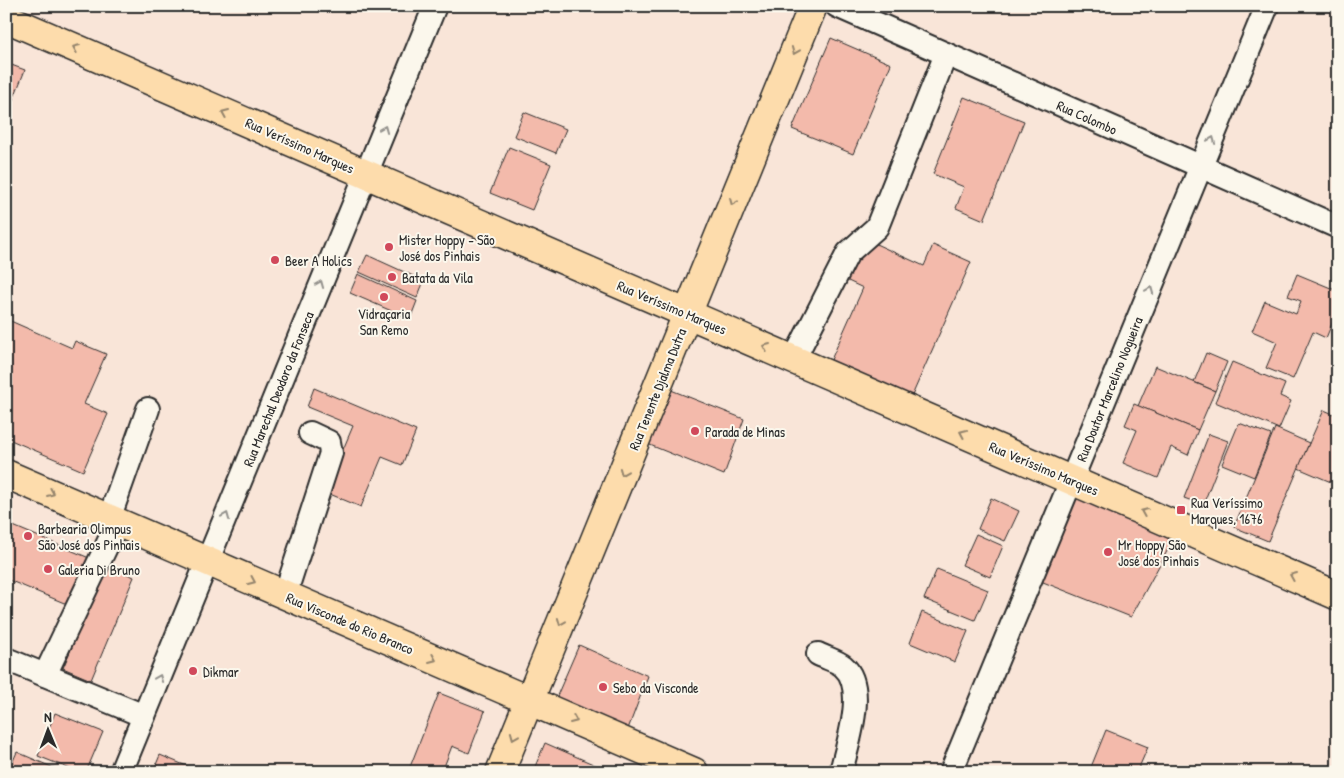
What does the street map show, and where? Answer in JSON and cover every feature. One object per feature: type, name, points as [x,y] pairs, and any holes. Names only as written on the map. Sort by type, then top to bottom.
[{"type":"main road","name":"Rua Tenente Djalma Dutra","points":[[500,772],[813,6]]},
{"type":"main road","name":"Rua Veríssimo Marques","points":[[6,18],[1338,596]]},
{"type":"main road","name":"Rua Visconde do Rio Branco","points":[[6,474],[694,772]]},
{"type":"street","name":"Rua Marechal Deodoro da Fonseca","points":[[121,772],[435,6]]},
{"type":"street","name":"Rua Colombo","points":[[837,6],[1338,228]]},
{"type":"street","name":"Rua Doutor Marcelino Nogueira","points":[[951,772],[1267,6]]},
{"type":"street","points":[[794,359],[848,253],[877,227],[946,54]]},
{"type":"street","points":[[45,675],[114,520],[148,409]]},
{"type":"street","points":[[285,595],[331,452],[329,442],[310,433]]},
{"type":"street","points":[[818,654],[843,666],[854,682],[855,704],[841,772]]},
{"type":"street","points":[[6,659],[144,716]]},
{"type":"building","points":[[831,38],[891,64],[853,154],[792,129]]},
{"type":"building","points":[[6,63],[25,70],[9,110],[6,109]]},
{"type":"building","points":[[964,97],[1024,121],[984,220],[956,208],[964,187],[933,174]]},
{"type":"building","points":[[524,112],[566,129],[556,153],[514,136]]},
{"type":"building","points":[[509,147],[551,164],[532,210],[490,193]]},
{"type":"building","points":[[865,239],[924,266],[933,245],[971,262],[911,398],[830,362],[863,288],[846,280]]},
{"type":"building","name":"Batata da Vila","points":[[367,255],[424,281],[417,298],[359,272]]},
{"type":"building","name":"Vidraçaria San Remo","points":[[358,274],[417,301],[410,319],[350,293]]},
{"type":"building","points":[[1297,274],[1338,291],[1338,309],[1326,338],[1313,332],[1293,379],[1266,368],[1277,342],[1252,331],[1265,301],[1296,314],[1301,301],[1288,296]]},
{"type":"building","points":[[6,319],[72,348],[75,341],[106,354],[84,404],[108,414],[83,471],[6,438]]},
{"type":"building","points":[[1206,353],[1227,362],[1215,391],[1194,382]]},
{"type":"building","points":[[1232,362],[1285,384],[1280,396],[1291,401],[1279,429],[1215,402]]},
{"type":"building","points":[[1155,366],[1215,391],[1198,430],[1138,406]]},
{"type":"building","points":[[314,388],[416,431],[402,465],[382,457],[361,507],[325,492],[353,426],[307,407]]},
{"type":"building","name":"Parada de Minas","points":[[666,388],[744,419],[724,475],[645,443]]},
{"type":"building","points":[[1134,404],[1198,430],[1188,455],[1171,447],[1158,478],[1123,463],[1137,430],[1125,425]]},
{"type":"building","points":[[1324,410],[1338,416],[1338,485],[1298,468]]},
{"type":"building","points":[[1239,423],[1271,435],[1254,477],[1222,464]]},
{"type":"building","points":[[1275,428],[1309,443],[1268,541],[1234,527]]},
{"type":"building","points":[[1209,434],[1228,441],[1203,505],[1184,498]]},
{"type":"building","name":"Mr Hoppy São José dos Pinhais","points":[[1076,484],[1177,533],[1131,617],[1038,580]]},
{"type":"building","points":[[991,498],[1019,511],[1005,541],[978,529]]},
{"type":"building","name":"Galeria Di Bruno","points":[[6,523],[94,560],[74,607],[6,579]]},
{"type":"building","points":[[976,534],[1003,546],[990,577],[962,565]]},
{"type":"building","points":[[107,565],[134,577],[91,680],[63,668]]},
{"type":"building","points":[[937,569],[988,590],[975,620],[924,599]]},
{"type":"building","points":[[922,612],[968,631],[955,662],[910,643]]},
{"type":"building","name":"Sebo da Visconde","points":[[579,645],[648,676],[628,729],[556,698]]},
{"type":"building","points":[[439,693],[485,711],[469,753],[452,746],[442,772],[408,772]]},
{"type":"building","points":[[55,713],[103,732],[86,772],[78,772],[38,756]]},
{"type":"building","points":[[1106,730],[1148,747],[1137,772],[1089,772]]},
{"type":"building","points":[[545,743],[609,771],[541,772],[534,769]]},
{"type":"building","points":[[17,752],[63,772],[8,772]]},
{"type":"building","points":[[160,755],[201,772],[153,772]]},
{"type":"place","name":"Mister Hoppy - São José dos Pinhais","points":[[389,247]]},
{"type":"place","name":"Beer A Holics","points":[[275,260]]},
{"type":"place","name":"Batata da Vila","points":[[392,277]]},
{"type":"place","name":"Vidraçaria San Remo","points":[[384,297]]},
{"type":"place","name":"Parada de Minas","points":[[695,431]]},
{"type":"place","name":"Rua Veríssimo Marques, 1676","points":[[1181,510]]},
{"type":"place","name":"Barbearia Olimpus São José dos Pinhais","points":[[28,536]]},
{"type":"place","name":"Mr Hoppy São José dos Pinhais","points":[[1108,552]]},
{"type":"place","name":"Galeria Di Bruno","points":[[48,569]]},
{"type":"place","name":"Dikmar","points":[[193,671]]},
{"type":"place","name":"Sebo da Visconde","points":[[603,687]]}]
